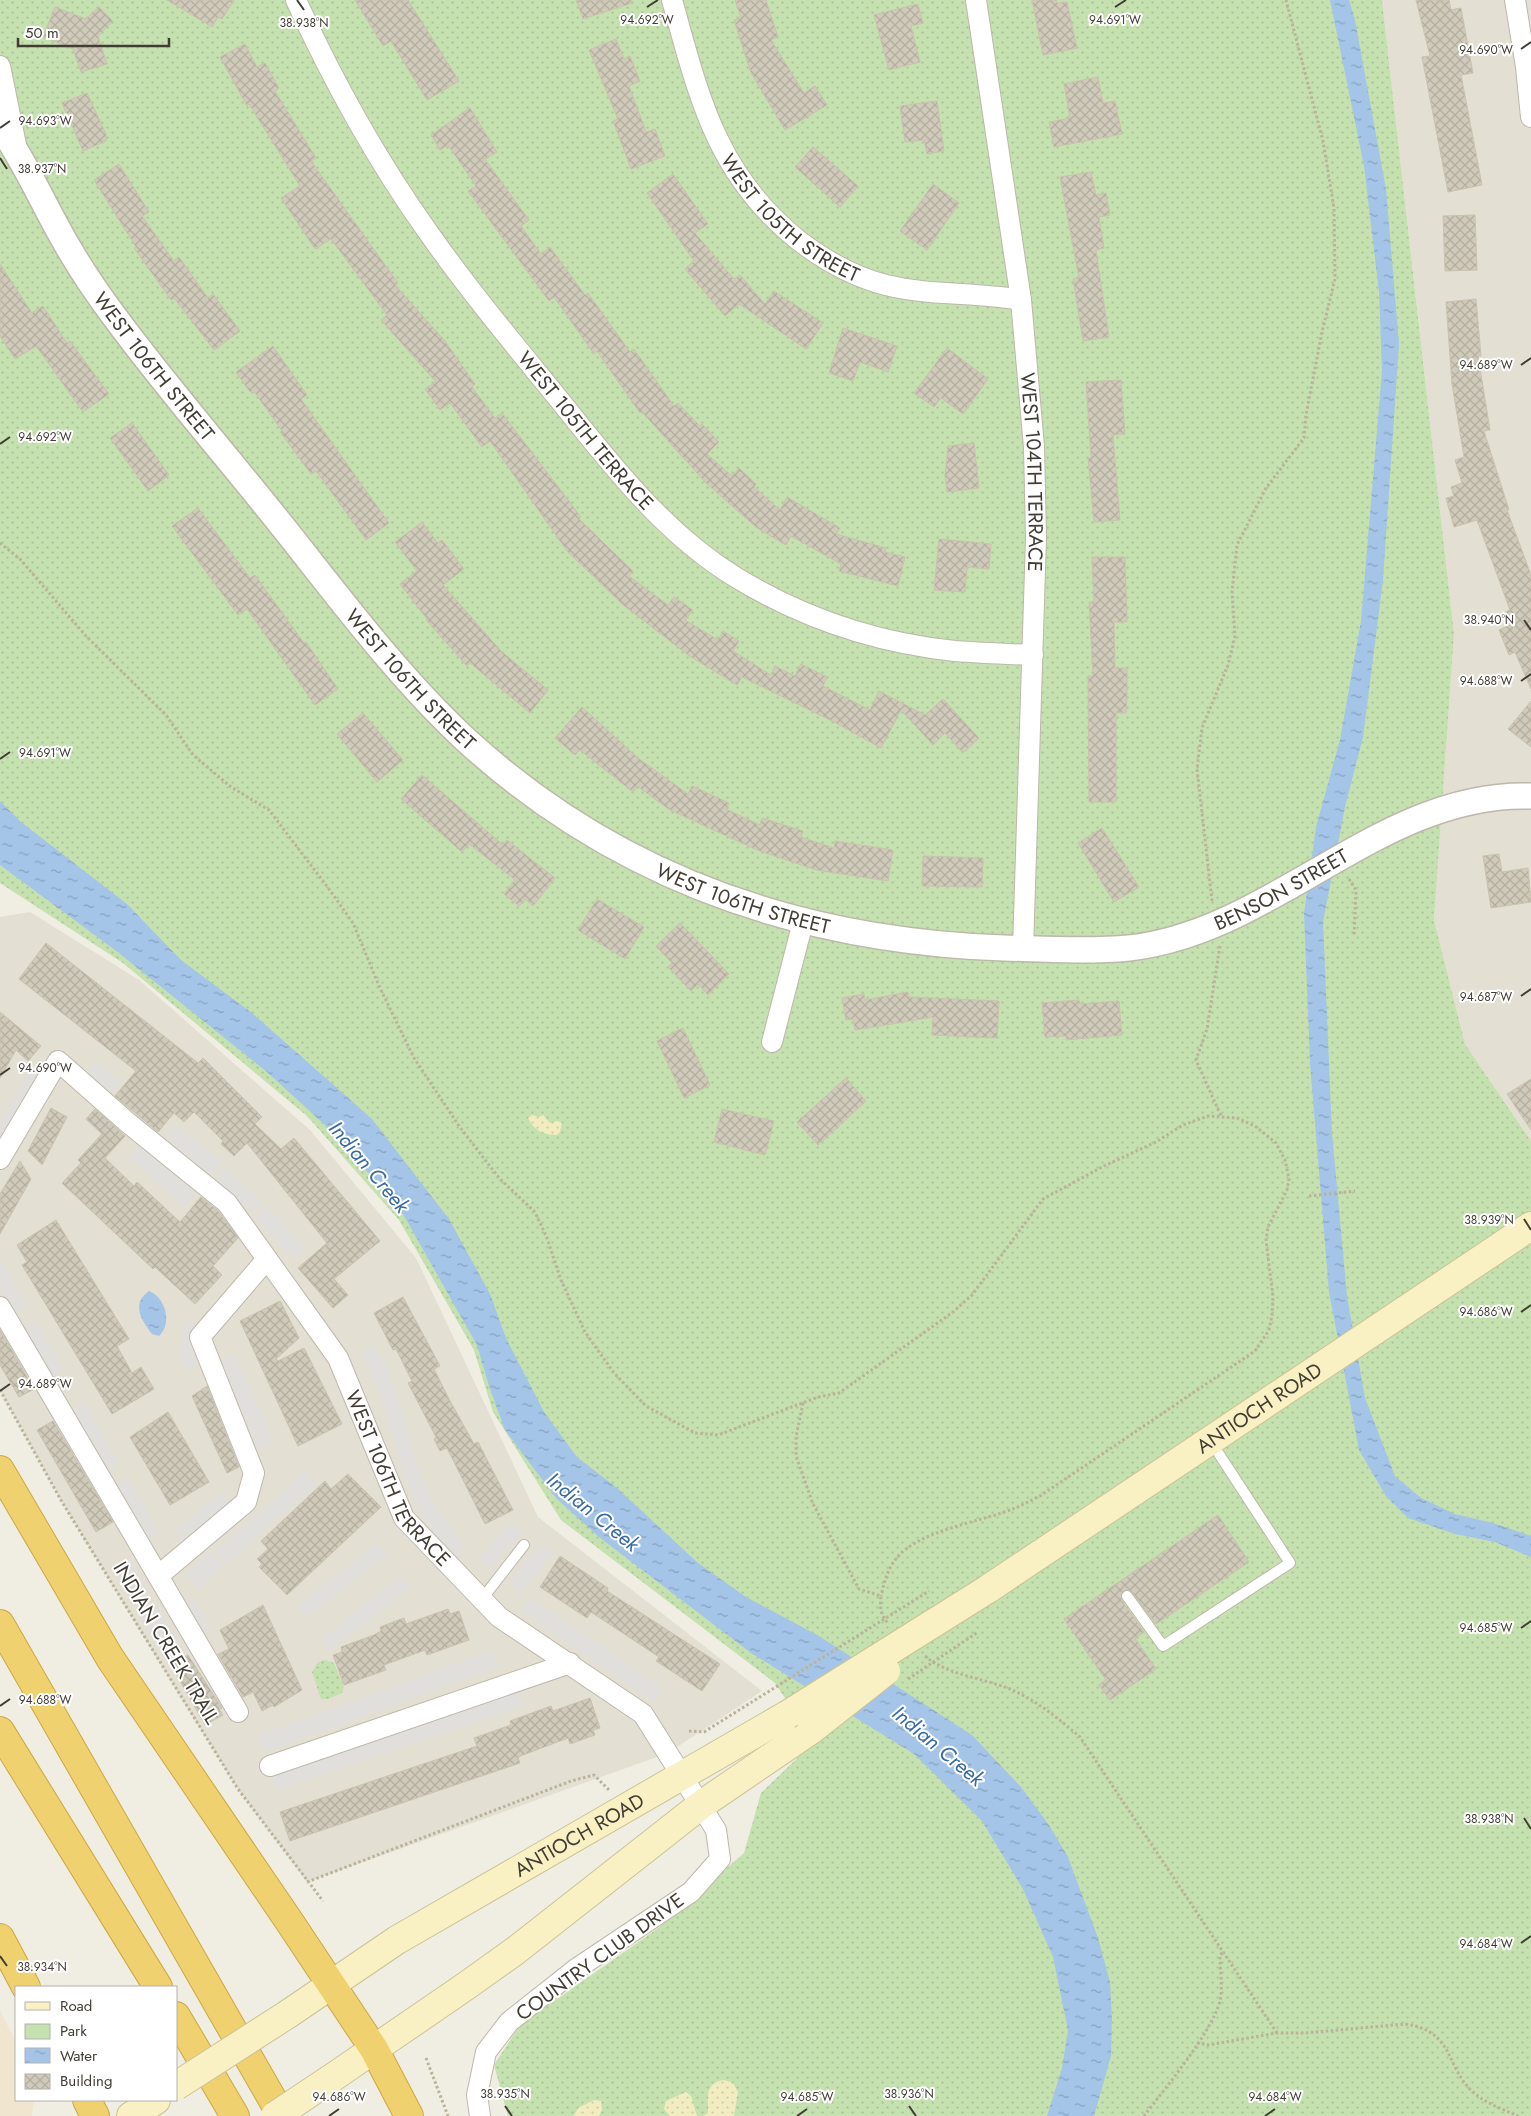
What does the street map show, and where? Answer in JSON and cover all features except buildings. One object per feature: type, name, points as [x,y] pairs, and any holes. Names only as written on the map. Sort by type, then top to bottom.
[{"type":"highway","points":[[0,1470],[110,1658],[331,1984],[374,2050],[409,2116]]},
{"type":"highway","points":[[0,1624],[282,2116]]},
{"type":"highway","points":[[0,1731],[157,1986]]},
{"type":"highway","points":[[0,1938],[25,1986]]},
{"type":"highway","points":[[178,2019],[235,2116]]},
{"type":"highway","points":[[88,2101],[95,2116]]},
{"type":"main road","name":"ANTIOCH ROAD","points":[[178,2085],[288,2014],[397,1940],[787,1715],[988,1590],[1531,1226]]},
{"type":"main road","name":"ANTIOCH ROAD","points":[[275,2116],[374,2050],[514,1951],[701,1805],[811,1730],[988,1590]]},
{"type":"street","name":"WEST 105TH TERRACE","points":[[296,0],[324,62],[373,148],[427,231],[477,298],[628,484],[656,514],[696,549],[738,578],[796,609],[843,628],[890,640],[954,651],[1033,655]]},
{"type":"street","name":"WEST 105TH STREET","points":[[672,0],[695,81],[720,147],[751,194],[778,223],[812,250],[844,270],[884,285],[908,290],[962,295],[989,295],[1021,300]]},
{"type":"street","name":"WEST 104TH TERRACE","points":[[976,0],[1021,300],[1034,447],[1036,538],[1023,949]]},
{"type":"street","points":[[1515,0],[1526,67],[1531,116]]},
{"type":"street","points":[[0,66],[17,150]]},
{"type":"street","name":"WEST 106TH STREET","points":[[0,126],[17,150],[70,251],[114,316],[365,629],[428,702],[468,741],[531,792],[579,826],[630,854],[689,883],[769,913],[876,937],[942,946],[1023,949]]},
{"type":"street","name":"BENSON STREET","points":[[1023,949],[1126,948],[1164,942],[1222,937],[1417,818],[1469,802],[1500,797],[1531,796]]},
{"type":"street","points":[[772,1042],[803,922]]},
{"type":"street","name":"WEST 106TH TERRACE","points":[[0,1159],[58,1061],[127,1122],[227,1203],[338,1358],[404,1518],[499,1617],[570,1663],[643,1714],[701,1805]]},
{"type":"street","points":[[158,1576],[246,1502],[254,1473],[200,1337],[267,1259]]},
{"type":"street","points":[[0,1307],[238,1712]]},
{"type":"street","points":[[270,1766],[570,1663]]},
{"type":"street","name":"COUNTRY CLUB DRIVE","points":[[480,2116],[477,2095],[486,2052],[509,2022],[576,1969],[691,1892],[720,1858],[716,1830],[701,1805]]},
{"type":"lane","points":[[1127,1596],[1163,1646],[1290,1562],[1219,1454]]},
{"type":"lane","points":[[482,1599],[524,1545]]},
{"type":"path","points":[[1221,1116],[1196,1060],[1207,1029],[1222,937],[1213,908],[1197,769],[1202,728],[1228,665],[1235,636],[1232,592],[1237,545],[1266,488],[1304,438],[1306,414],[1322,332],[1335,279],[1334,208],[1323,141],[1286,0]]},
{"type":"path","points":[[0,543],[20,559],[86,636],[166,715],[192,755],[231,787],[269,810],[353,923],[380,988],[414,1058],[460,1126],[499,1178],[535,1212],[547,1238],[561,1280],[585,1332],[614,1372],[646,1406],[695,1432],[718,1435],[803,1403],[839,1392],[972,1295],[1043,1199],[1104,1166],[1156,1142],[1183,1125],[1208,1116],[1237,1118],[1255,1126],[1276,1143],[1285,1160],[1289,1178],[1284,1196],[1268,1227],[1266,1240],[1273,1297],[1269,1330],[1262,1343],[1255,1351],[1040,1496],[1015,1509],[962,1524],[909,1546],[896,1559],[889,1571],[881,1596],[880,1608],[884,1619]]},
{"type":"path","points":[[1348,876],[1356,890],[1354,936]]},
{"type":"path","points":[[1309,1196],[1355,1191]]},
{"type":"path","name":"INDIAN CREEK TRAIL","points":[[0,1390],[62,1502],[238,1788],[323,1901]]},
{"type":"path","points":[[803,1403],[796,1437],[796,1456],[813,1504],[859,1589],[881,1596]]},
{"type":"path","points":[[689,1731],[704,1732],[929,1591]]},
{"type":"path","points":[[936,1665],[1011,1690],[1058,1718],[1080,1737],[1277,2033]]},
{"type":"path","points":[[307,1882],[571,1781],[594,1775],[610,1791]]},
{"type":"path","points":[[1144,2116],[1214,2017],[1220,2000],[1220,1956],[1223,1951]]},
{"type":"path","points":[[1197,2042],[1208,2045],[1277,2033],[1305,2033],[1405,2024],[1422,2026],[1443,2043],[1451,2054],[1458,2072],[1472,2092],[1486,2102],[1518,2116]]},
{"type":"path","points":[[426,2058],[448,2116]]},
{"type":"shaded area","points":[[1382,0],[1531,0],[1531,1141],[1465,1044],[1434,920],[1454,634]]},
{"type":"shaded area","points":[[30,912],[139,980],[310,1130],[416,1258],[538,1517],[762,1691],[668,1753],[307,1882],[238,1789],[62,1502],[0,1390],[0,917]]},
{"type":"shaded area","points":[[95,1062],[120,1081],[110,1093],[85,1073]]},
{"type":"shaded area","points":[[31,1068],[45,1076],[0,1153],[0,1122]]},
{"type":"shaded area","points":[[178,1126],[222,1162],[211,1175],[165,1137]]},
{"type":"shaded area","points":[[140,1144],[196,1194],[184,1206],[128,1157]]},
{"type":"shaded area","points":[[224,1167],[264,1202],[253,1214],[213,1179]]},
{"type":"shaded area","points":[[267,1205],[306,1248],[294,1260],[255,1218]]},
{"type":"shaded area","points":[[0,1259],[26,1305],[14,1313],[0,1290]]},
{"type":"shaded area","points":[[184,1320],[195,1325],[199,1364],[185,1371],[180,1358]]},
{"type":"shaded area","points":[[35,1321],[64,1369],[50,1378],[22,1328]]},
{"type":"shaded area","points":[[374,1345],[385,1363],[399,1401],[421,1478],[435,1504],[464,1546],[454,1557],[435,1534],[417,1507],[405,1479],[379,1389],[361,1351]]},
{"type":"shaded area","points":[[234,1354],[275,1443],[259,1450],[219,1360]]},
{"type":"shaded area","points":[[85,1403],[119,1463],[104,1472],[70,1412]]},
{"type":"shaded area","points":[[305,1472],[316,1485],[228,1563],[216,1550]]},
{"type":"shaded area","points":[[128,1478],[159,1533],[144,1542],[112,1485]]},
{"type":"shaded area","points":[[221,1492],[233,1506],[187,1546],[174,1531]]},
{"type":"shaded area","points":[[511,1522],[523,1532],[490,1568],[478,1558]]},
{"type":"shaded area","points":[[378,1542],[388,1555],[307,1617],[297,1605]]},
{"type":"shaded area","points":[[540,1544],[553,1553],[522,1592],[509,1582]]},
{"type":"shaded area","points":[[210,1551],[224,1565],[199,1589],[185,1575]]},
{"type":"shaded area","points":[[130,1558],[146,1586],[129,1595],[113,1568]]},
{"type":"shaded area","points":[[400,1576],[410,1588],[331,1651],[321,1639]]},
{"type":"shaded area","points":[[530,1598],[609,1650],[663,1690],[654,1703],[521,1611]]},
{"type":"shaded area","points":[[196,1601],[211,1628],[199,1635],[182,1608]]},
{"type":"shaded area","points":[[155,1602],[179,1643],[162,1653],[138,1612]]},
{"type":"shaded area","points":[[493,1650],[500,1667],[264,1752],[259,1735]]},
{"type":"shaded area","points":[[517,1687],[522,1706],[277,1790],[271,1775]]},
{"type":"shaded area","points":[[0,2011],[15,2040],[15,2101],[34,2101],[32,2116],[0,2116]]},
{"type":"green space","points":[[0,0],[1382,0],[1454,634],[1434,920],[1465,1044],[1531,1141],[1531,2116],[508,2116],[494,2065],[520,2025],[657,1929],[744,1853],[761,1793],[814,1742],[775,1683],[561,1520],[493,1412],[474,1350],[399,1220],[307,1116],[123,963],[0,883]]},
{"type":"green space","points":[[325,1660],[334,1663],[344,1687],[342,1693],[328,1699],[321,1699],[312,1672],[318,1662]]},
{"type":"sand","points":[[532,1115],[539,1117],[543,1115],[550,1123],[557,1121],[562,1123],[560,1132],[557,1135],[540,1131],[533,1126],[528,1118]]},
{"type":"sand","points":[[724,2080],[733,2083],[738,2092],[734,2116],[703,2116],[708,2113],[708,2096],[711,2087],[713,2084]]},
{"type":"sand","points":[[686,2092],[691,2096],[697,2116],[670,2116],[664,2109],[666,2101]]},
{"type":"sand","points":[[594,2100],[601,2101],[602,2110],[599,2116],[574,2116],[578,2108]]},
{"type":"water","points":[[1330,0],[1349,0],[1355,20],[1386,189],[1399,344],[1383,580],[1363,737],[1345,807],[1323,922],[1332,1133],[1347,1296],[1365,1398],[1395,1476],[1421,1498],[1455,1514],[1493,1523],[1531,1536],[1531,1557],[1495,1542],[1455,1534],[1408,1518],[1386,1496],[1359,1450],[1329,1292],[1310,1063],[1304,913],[1316,827],[1340,740],[1361,621],[1382,371],[1379,292],[1364,166]]},
{"type":"water","name":"Indian Creek","points":[[0,801],[21,822],[127,904],[181,960],[252,1013],[372,1119],[449,1219],[490,1294],[506,1338],[544,1412],[577,1457],[617,1488],[698,1563],[746,1597],[819,1636],[972,1735],[1021,1787],[1049,1825],[1068,1857],[1098,1938],[1110,1982],[1111,2056],[1094,2116],[1047,2116],[1062,2068],[1068,2030],[1053,1957],[1023,1889],[982,1821],[914,1754],[751,1653],[599,1537],[556,1498],[505,1430],[477,1345],[399,1207],[324,1124],[267,1072],[119,953],[0,865]]},
{"type":"water","points":[[149,1291],[155,1294],[163,1304],[165,1311],[166,1324],[159,1336],[152,1334],[141,1318],[140,1301]]}]
